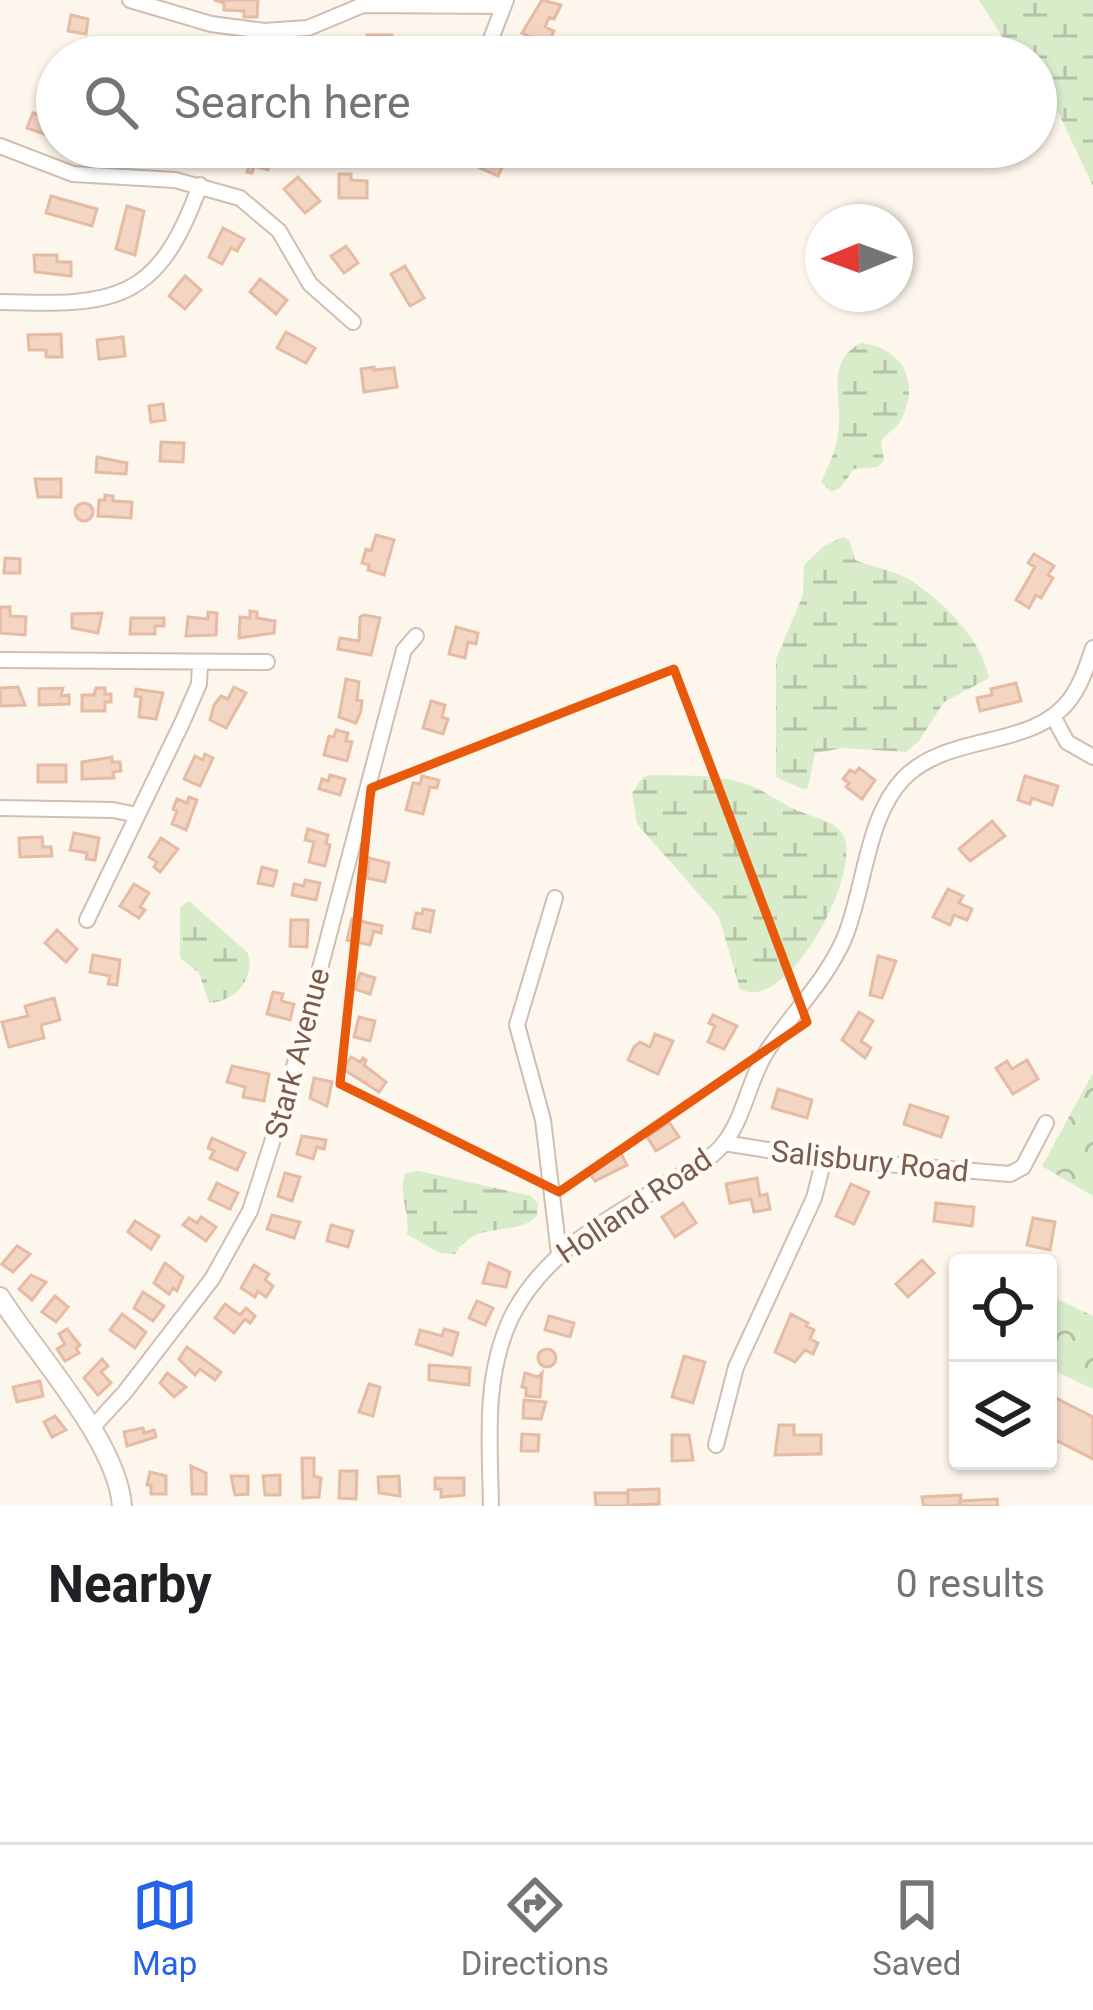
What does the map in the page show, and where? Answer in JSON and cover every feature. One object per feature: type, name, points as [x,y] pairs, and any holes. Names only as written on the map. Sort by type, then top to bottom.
[{"type":"main road","points":[[0,1297],[91,1429],[114,1472],[122,1506]]},
{"type":"street","points":[[130,0],[211,25],[264,32],[315,26],[357,6],[505,3],[492,36]]},
{"type":"street","points":[[0,146],[36,160]]},
{"type":"street","points":[[57,168],[73,174],[200,185],[240,198],[267,218],[289,244],[310,284],[353,322]]},
{"type":"street","points":[[0,302],[89,300],[135,288],[171,250],[200,185]]},
{"type":"street","name":"Stark Avenue","points":[[91,1429],[212,1279],[250,1210],[284,1105],[404,650],[416,636]]},
{"type":"street","points":[[1093,648],[1074,694],[1054,716],[1067,742],[1093,757]]},
{"type":"street","points":[[0,660],[267,662]]},
{"type":"street","points":[[87,920],[196,690],[200,663]]},
{"type":"street","name":"Holland Road","points":[[490,1506],[490,1395],[495,1364],[511,1318],[537,1275],[593,1228],[700,1163],[724,1143],[764,1056],[815,991],[842,944],[880,816],[893,790],[913,770],[943,752],[1030,728],[1054,716]]},
{"type":"street","points":[[0,808],[113,810],[136,815]]},
{"type":"street","points":[[555,898],[517,1024],[547,1137],[559,1254]]},
{"type":"street","name":"Salisbury Road","points":[[724,1143],[824,1159],[1017,1173],[1046,1124]]},
{"type":"street","points":[[716,1445],[736,1367],[814,1198],[824,1159]]},
{"type":"highlighted area","points":[[674,669],[807,1022],[559,1192],[340,1084],[371,788]]},
{"type":"green space","points":[[979,0],[1093,0],[1093,186],[1057,111],[1057,36],[1002,36]]},
{"type":"green space","points":[[861,343],[897,359],[908,380],[907,406],[899,423],[881,441],[884,460],[878,467],[854,469],[831,492],[821,482],[838,434],[839,372],[849,351]]},
{"type":"green space","points":[[843,537],[849,540],[855,560],[910,580],[935,598],[970,636],[989,678],[944,702],[919,741],[906,752],[843,748],[815,753],[808,788],[803,789],[776,777],[776,659],[803,595],[804,565],[824,546]]},
{"type":"green space","points":[[643,777],[743,783],[842,833],[847,850],[833,904],[800,960],[780,981],[759,991],[740,989],[719,917],[637,824],[632,793]]},
{"type":"green space","points":[[189,901],[248,953],[246,980],[219,1001],[209,1003],[199,973],[180,958],[180,907]]},
{"type":"green space","points":[[1093,1073],[1093,1196],[1042,1166]]},
{"type":"green space","points":[[419,1171],[531,1196],[538,1204],[537,1216],[517,1227],[474,1236],[455,1254],[439,1253],[407,1234],[403,1181],[405,1173]]},
{"type":"green space","points":[[1057,1299],[1093,1316],[1093,1389],[1057,1372]]},
{"type":"building","points":[[214,0],[258,0],[257,17],[224,10],[224,3]]},
{"type":"building","points":[[542,0],[561,5],[545,27],[554,31],[552,36],[522,33]]},
{"type":"building","points":[[71,15],[88,19],[86,34],[68,31]]},
{"type":"building","points":[[33,113],[36,114],[36,131],[27,128]]},
{"type":"building","points":[[339,174],[367,181],[367,198],[339,198]]},
{"type":"building","points":[[298,177],[320,201],[305,213],[284,189]]},
{"type":"building","points":[[51,196],[97,209],[92,226],[46,213]]},
{"type":"building","points":[[127,206],[144,211],[135,255],[116,249]]},
{"type":"building","points":[[223,228],[244,239],[237,251],[231,248],[222,264],[209,257]]},
{"type":"building","points":[[346,246],[358,263],[344,273],[331,256]]},
{"type":"building","points":[[34,255],[57,255],[57,262],[71,262],[71,276],[35,272]]},
{"type":"building","points":[[405,266],[424,298],[410,306],[391,274]]},
{"type":"building","points":[[185,276],[201,290],[185,309],[169,296]]},
{"type":"building","points":[[260,279],[287,300],[276,314],[250,292]]},
{"type":"building","points":[[286,332],[315,348],[306,363],[277,348]]},
{"type":"building","points":[[61,334],[62,357],[29,350],[28,335]]},
{"type":"building","points":[[123,337],[125,356],[99,359],[97,340]]},
{"type":"building","points":[[394,368],[397,387],[364,392],[361,369]]},
{"type":"building","points":[[163,404],[165,420],[151,422],[149,406]]},
{"type":"building","points":[[161,442],[184,443],[183,462],[160,461]]},
{"type":"building","points":[[97,457],[127,463],[126,474],[96,472]]},
{"type":"building","points":[[35,479],[61,479],[61,497],[38,497]]},
{"type":"building","points":[[105,495],[113,496],[113,501],[132,502],[131,518],[98,516],[99,500],[105,500]]},
{"type":"building","points":[[84,503],[93,512],[84,521],[75,512]]},
{"type":"building","points":[[376,535],[394,540],[384,575],[362,563]]},
{"type":"building","points":[[1034,554],[1054,566],[1048,575],[1053,578],[1029,608],[1016,600],[1035,567],[1028,563]]},
{"type":"building","points":[[5,558],[20,559],[20,573],[4,573]]},
{"type":"building","points":[[0,607],[10,607],[10,616],[26,617],[25,635],[0,633]]},
{"type":"building","points":[[250,611],[257,612],[257,618],[275,621],[274,633],[239,638],[240,617],[250,618]]},
{"type":"building","points":[[208,612],[217,613],[216,635],[186,636],[188,617],[208,619]]},
{"type":"building","points":[[102,613],[98,633],[72,628],[72,614]]},
{"type":"building","points":[[364,615],[380,618],[371,655],[338,649],[340,638],[359,641]]},
{"type":"building","points":[[131,618],[164,618],[164,626],[155,626],[155,634],[130,634]]},
{"type":"building","points":[[456,627],[478,633],[476,644],[468,642],[465,658],[449,654]]},
{"type":"building","points":[[346,679],[359,682],[357,700],[362,701],[356,723],[339,717]]},
{"type":"building","points":[[1016,683],[1021,701],[980,711],[977,698]]},
{"type":"building","points":[[18,687],[25,705],[0,706],[0,688]]},
{"type":"building","points":[[234,687],[246,693],[226,728],[210,720],[214,705],[221,696],[228,699]]},
{"type":"building","points":[[63,688],[61,696],[69,695],[69,704],[39,705],[39,689]]},
{"type":"building","points":[[96,688],[105,688],[111,702],[105,702],[105,711],[82,711],[82,695],[94,695]]},
{"type":"building","points":[[136,689],[163,693],[156,719],[139,717],[141,697],[135,696]]},
{"type":"building","points":[[431,701],[445,705],[442,717],[448,719],[443,734],[423,728]]},
{"type":"building","points":[[336,730],[348,733],[346,741],[352,742],[347,761],[324,755],[329,736],[334,737]]},
{"type":"building","points":[[205,754],[213,758],[200,786],[184,779],[195,756],[203,760]]},
{"type":"building","points":[[112,757],[112,762],[120,762],[121,771],[113,772],[114,778],[82,779],[82,762]]},
{"type":"building","points":[[38,765],[66,765],[66,782],[38,782]]},
{"type":"building","points":[[859,768],[875,780],[862,799],[843,779]]},
{"type":"building","points":[[330,775],[345,779],[340,795],[319,789],[322,779],[328,781]]},
{"type":"building","points":[[422,776],[439,780],[437,788],[430,787],[423,814],[406,810],[413,783],[420,784]]},
{"type":"building","points":[[1025,776],[1058,786],[1052,805],[1032,798],[1030,804],[1018,800]]},
{"type":"building","points":[[189,797],[197,800],[186,830],[172,824],[177,811],[173,809],[177,799],[187,803]]},
{"type":"building","points":[[992,821],[1005,836],[970,861],[959,849]]},
{"type":"building","points":[[308,829],[328,835],[325,866],[309,862],[314,842],[305,840]]},
{"type":"building","points":[[74,833],[99,838],[95,860],[70,850]]},
{"type":"building","points":[[42,837],[43,847],[51,847],[52,856],[20,857],[19,838]]},
{"type":"building","points":[[161,838],[178,849],[160,872],[149,857]]},
{"type":"building","points":[[369,858],[389,863],[385,882],[367,878]]},
{"type":"building","points":[[262,867],[277,871],[273,886],[258,883]]},
{"type":"building","points":[[305,880],[320,883],[316,900],[292,895],[294,884],[304,886]]},
{"type":"building","points":[[134,884],[149,893],[139,918],[120,906]]},
{"type":"building","points":[[948,889],[963,896],[959,903],[972,909],[967,920],[954,915],[950,925],[933,917]]},
{"type":"building","points":[[423,909],[434,911],[430,932],[413,928],[416,913],[422,914]]},
{"type":"building","points":[[352,919],[382,926],[381,933],[374,931],[370,945],[347,940]]},
{"type":"building","points":[[291,920],[308,920],[307,947],[290,946]]},
{"type":"building","points":[[57,930],[77,949],[66,962],[45,943]]},
{"type":"building","points":[[93,955],[120,960],[117,985],[108,984],[110,976],[90,972]]},
{"type":"building","points":[[878,956],[896,961],[882,998],[870,995]]},
{"type":"building","points":[[360,973],[375,978],[370,994],[355,989]]},
{"type":"building","points":[[273,992],[283,994],[281,1001],[294,1004],[290,1020],[267,1014]]},
{"type":"building","points":[[54,998],[60,1020],[41,1025],[44,1038],[9,1047],[2,1022],[28,1016],[25,1006]]},
{"type":"building","points":[[859,1012],[873,1021],[861,1041],[871,1048],[865,1058],[842,1040]]},
{"type":"building","points":[[713,1015],[737,1026],[724,1049],[708,1042],[715,1026],[709,1023]]},
{"type":"building","points":[[359,1017],[375,1021],[370,1041],[354,1037]]},
{"type":"building","points":[[655,1034],[673,1041],[658,1074],[628,1060],[640,1042],[650,1047]]},
{"type":"building","points":[[351,1057],[366,1060],[364,1065],[386,1082],[379,1092],[343,1069]]},
{"type":"building","points":[[1027,1060],[1038,1079],[1013,1094],[996,1068],[1007,1061],[1012,1069]]},
{"type":"building","points":[[232,1066],[269,1074],[264,1101],[243,1097],[245,1087],[227,1082]]},
{"type":"building","points":[[314,1078],[332,1082],[327,1106],[310,1098]]},
{"type":"building","points":[[778,1089],[812,1100],[807,1118],[772,1108]]},
{"type":"building","points":[[910,1105],[948,1117],[941,1137],[904,1124]]},
{"type":"building","points":[[669,1122],[679,1137],[656,1151],[647,1137]]},
{"type":"building","points":[[302,1136],[326,1140],[324,1149],[317,1147],[313,1159],[297,1154]]},
{"type":"building","points":[[212,1138],[245,1153],[237,1170],[210,1158]]},
{"type":"building","points":[[619,1150],[627,1165],[595,1181],[587,1169]]},
{"type":"building","points":[[285,1173],[300,1177],[292,1201],[278,1196]]},
{"type":"building","points":[[757,1178],[760,1196],[767,1194],[770,1209],[754,1212],[751,1199],[730,1203],[726,1184]]},
{"type":"building","points":[[217,1183],[238,1193],[230,1209],[209,1199]]},
{"type":"building","points":[[851,1184],[869,1192],[854,1224],[836,1216]]},
{"type":"building","points":[[683,1203],[696,1223],[675,1237],[662,1217]]},
{"type":"building","points":[[936,1203],[974,1207],[972,1226],[934,1221]]},
{"type":"building","points":[[272,1215],[300,1222],[294,1238],[267,1229]]},
{"type":"building","points":[[201,1217],[216,1227],[206,1241],[183,1225],[189,1218],[197,1223]]},
{"type":"building","points":[[1033,1218],[1055,1222],[1050,1250],[1027,1245]]},
{"type":"building","points":[[135,1221],[159,1236],[151,1249],[128,1232]]},
{"type":"building","points":[[331,1225],[353,1231],[348,1247],[327,1241]]},
{"type":"building","points":[[17,1246],[30,1254],[13,1272],[2,1264]]},
{"type":"building","points":[[922,1260],[934,1273],[908,1297],[896,1284]]},
{"type":"building","points":[[165,1263],[183,1277],[177,1291],[173,1288],[169,1294],[154,1283]]},
{"type":"building","points":[[489,1263],[510,1272],[506,1287],[483,1283]]},
{"type":"building","points":[[254,1265],[269,1274],[265,1280],[273,1286],[266,1297],[258,1291],[255,1297],[241,1288]]},
{"type":"building","points":[[31,1275],[46,1282],[32,1300],[19,1289]]},
{"type":"building","points":[[143,1292],[164,1306],[153,1321],[134,1308]]},
{"type":"building","points":[[55,1296],[68,1307],[56,1322],[42,1312]]},
{"type":"building","points":[[477,1301],[493,1308],[485,1325],[469,1318]]},
{"type":"building","points":[[225,1304],[240,1315],[246,1308],[255,1316],[250,1323],[245,1319],[234,1333],[215,1318]]},
{"type":"building","points":[[122,1314],[146,1332],[135,1348],[110,1330]]},
{"type":"building","points":[[791,1314],[808,1323],[814,1330],[810,1339],[818,1343],[813,1354],[805,1350],[795,1362],[775,1352]]},
{"type":"building","points":[[549,1316],[574,1323],[570,1337],[545,1330]]},
{"type":"building","points":[[67,1329],[80,1345],[79,1353],[65,1361],[57,1349],[65,1344],[59,1334]]},
{"type":"building","points":[[444,1329],[458,1333],[452,1355],[416,1344],[420,1330],[442,1336]]},
{"type":"building","points":[[187,1347],[221,1372],[215,1380],[200,1369],[195,1375],[179,1359]]},
{"type":"building","points":[[547,1349],[556,1358],[547,1367],[538,1358]]},
{"type":"building","points":[[684,1356],[705,1362],[693,1403],[672,1397]]},
{"type":"building","points":[[102,1359],[108,1366],[101,1372],[111,1383],[98,1395],[84,1378]]},
{"type":"building","points":[[429,1365],[470,1368],[469,1385],[429,1380]]},
{"type":"building","points":[[167,1373],[186,1387],[174,1397],[160,1383]]},
{"type":"building","points":[[525,1373],[538,1377],[542,1373],[540,1397],[526,1396],[522,1387]]},
{"type":"building","points":[[40,1381],[43,1396],[17,1402],[13,1387]]},
{"type":"building","points":[[369,1384],[380,1387],[373,1416],[359,1412]]},
{"type":"building","points":[[1057,1399],[1093,1417],[1093,1459],[1057,1441]]},
{"type":"building","points":[[524,1400],[546,1402],[541,1419],[523,1418]]},
{"type":"building","points":[[55,1416],[66,1430],[52,1437],[44,1422]]},
{"type":"building","points":[[779,1425],[794,1425],[794,1435],[821,1435],[821,1454],[775,1455]]},
{"type":"building","points":[[143,1428],[144,1433],[154,1430],[156,1437],[127,1446],[124,1432]]},
{"type":"building","points":[[522,1434],[539,1435],[538,1451],[521,1451]]},
{"type":"building","points":[[672,1435],[689,1435],[693,1460],[672,1461]]},
{"type":"building","points":[[302,1458],[314,1458],[314,1476],[321,1478],[319,1497],[303,1498]]},
{"type":"building","points":[[191,1466],[206,1473],[206,1494],[192,1494]]},
{"type":"building","points":[[340,1471],[357,1471],[356,1499],[339,1498]]},
{"type":"building","points":[[150,1472],[166,1476],[166,1494],[151,1494]]},
{"type":"building","points":[[280,1475],[280,1495],[265,1495],[263,1476]]},
{"type":"building","points":[[231,1476],[248,1476],[248,1494],[235,1495]]},
{"type":"building","points":[[399,1476],[400,1496],[379,1493],[378,1477]]},
{"type":"building","points":[[435,1478],[464,1478],[464,1495],[441,1497]]},
{"type":"building","points":[[659,1489],[659,1504],[628,1505],[628,1490]]},
{"type":"building","points":[[595,1493],[628,1493],[628,1506],[596,1506]]},
{"type":"building","points":[[961,1495],[960,1506],[924,1506],[922,1497]]},
{"type":"building","points":[[997,1499],[998,1506],[960,1506],[960,1501]]}]
